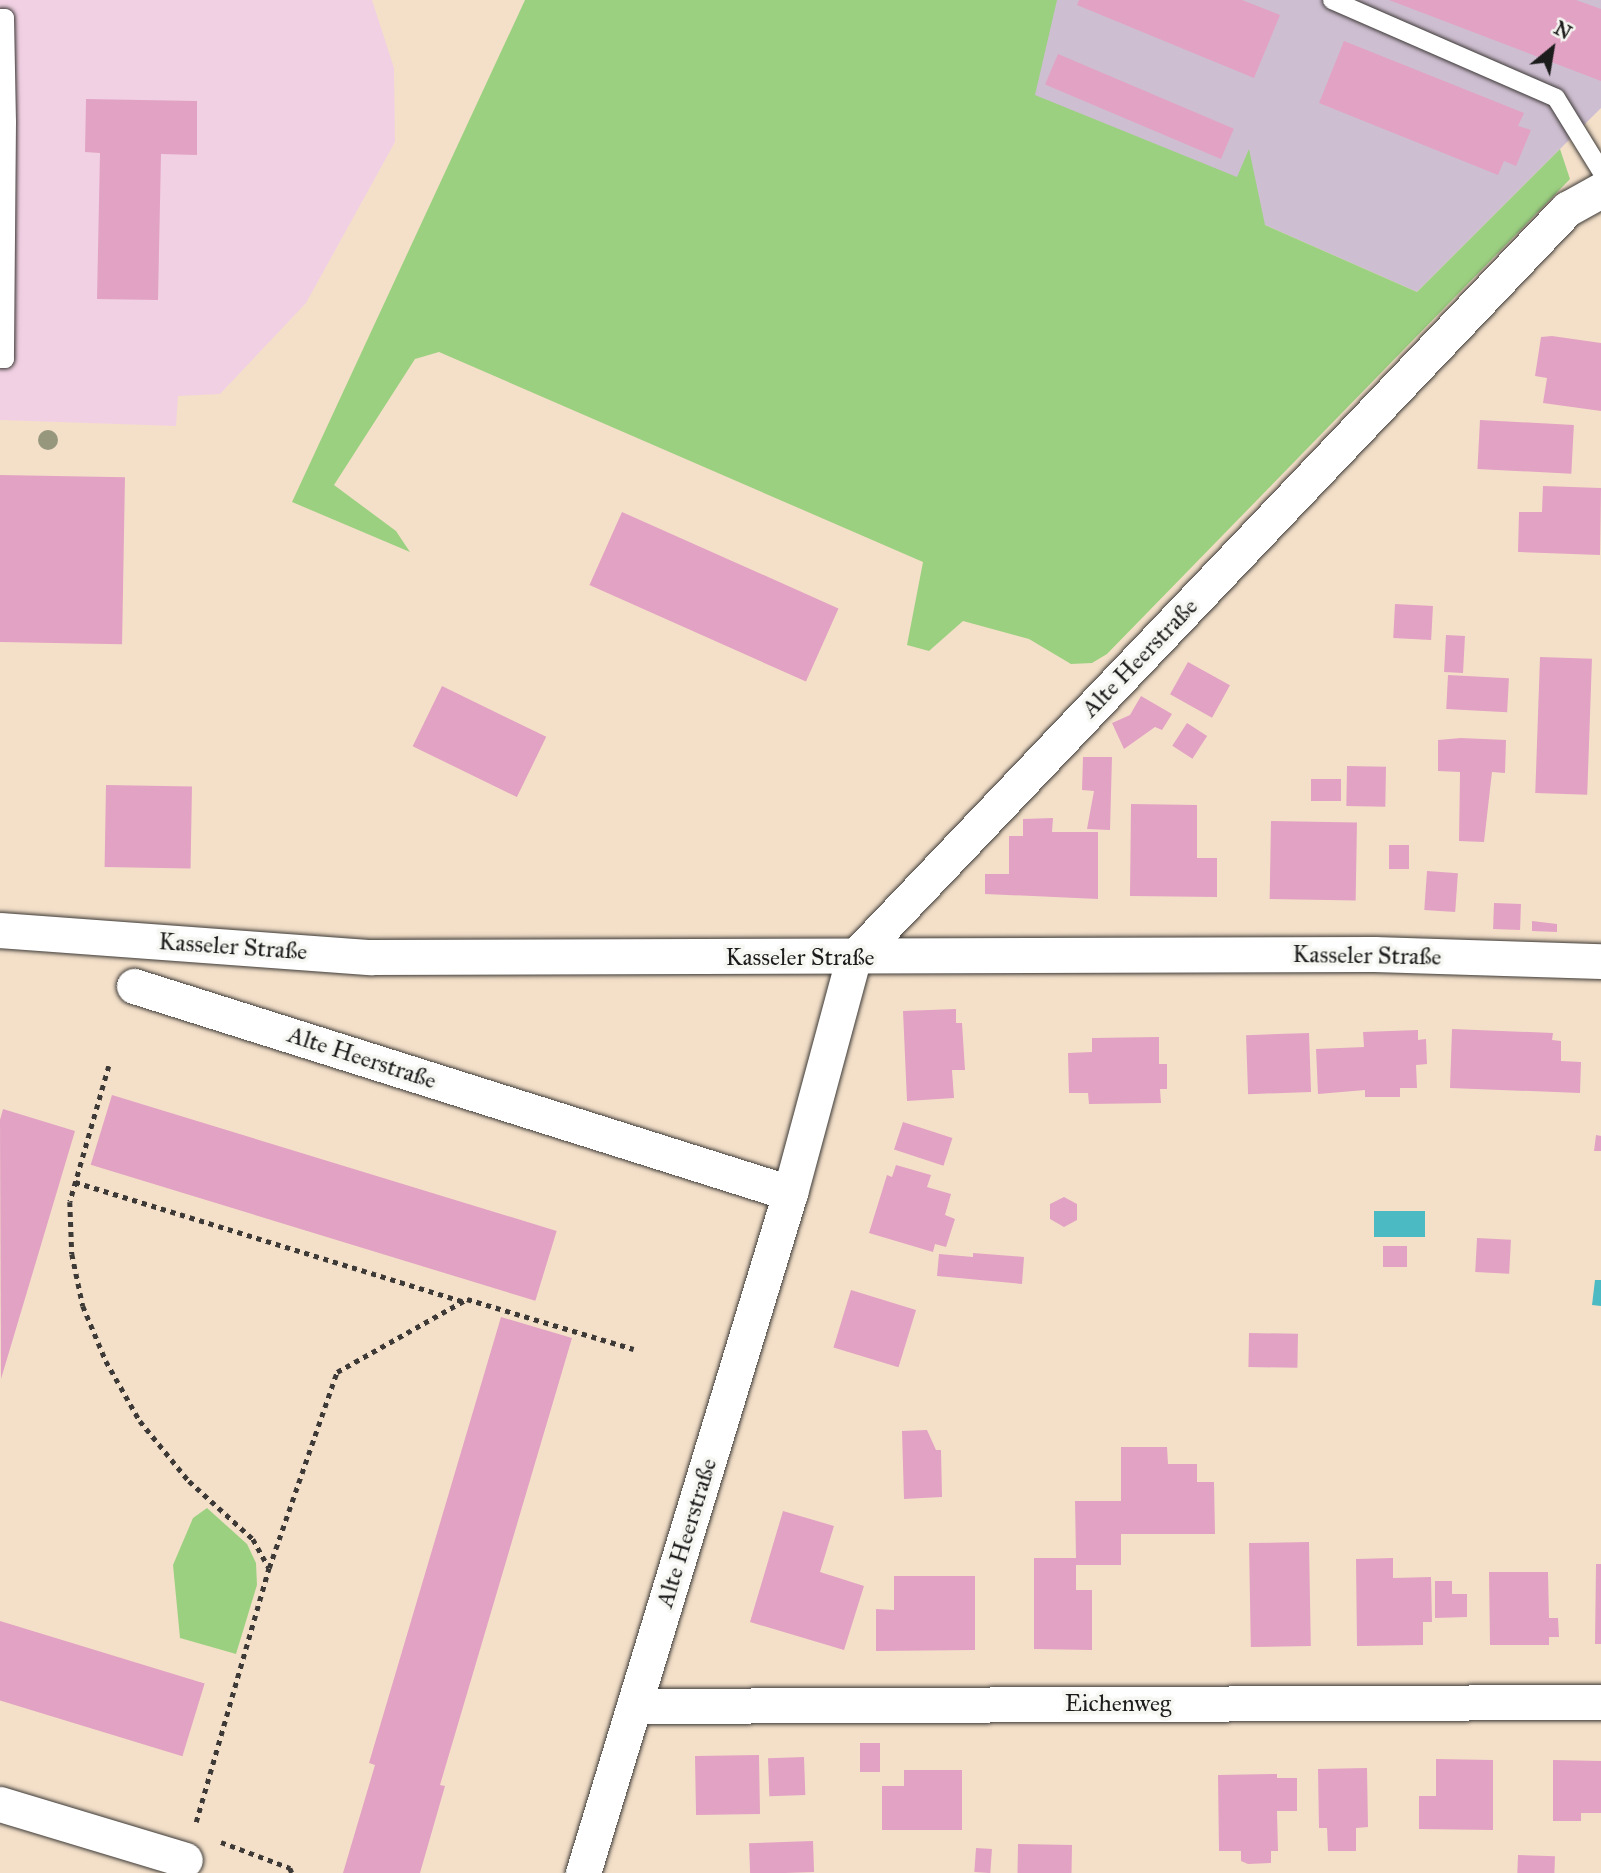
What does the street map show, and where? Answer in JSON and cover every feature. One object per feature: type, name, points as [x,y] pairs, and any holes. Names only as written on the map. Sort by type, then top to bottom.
[{"type":"street","name":"Alte Heerstraße","points":[[583,1873],[790,1193],[853,959],[1567,209],[1601,190]]},
{"type":"street","name":"Kasseler Straße","points":[[0,930],[370,957],[853,959],[1374,954],[1601,961]]},
{"type":"street","name":"Alte Heerstraße","points":[[134,986],[790,1193]]},
{"type":"street","name":"Eichenweg","points":[[634,1706],[1601,1702]]},
{"type":"street","points":[[0,1804],[189,1846]]},
{"type":"lane","points":[[1332,0],[1556,98],[1601,171]]},
{"type":"lane","points":[[0,18],[5,18],[7,122],[5,359],[0,359]]},
{"type":"path","points":[[109,1066],[70,1202],[72,1254],[83,1306],[106,1361],[140,1421],[189,1481],[253,1539],[269,1569]]},
{"type":"path","points":[[75,1182],[462,1301],[526,1315],[634,1349]]},
{"type":"path","points":[[292,1873],[290,1868],[189,1846],[269,1569],[337,1372],[462,1301]]},
{"type":"shaded area","points":[[0,0],[372,0],[394,68],[395,142],[306,303],[220,394],[178,396],[176,426],[0,420]]},
{"type":"shaded area","points":[[1053,0],[1601,0],[1601,108],[1417,292],[1265,225],[1031,96]]},
{"type":"green space","points":[[525,0],[1057,0],[1035,95],[1237,177],[1249,149],[1265,225],[1417,292],[1560,149],[1570,179],[1107,654],[1092,663],[1071,664],[1029,639],[963,621],[929,651],[907,645],[923,562],[439,352],[415,359],[334,485],[396,531],[410,552],[292,502]]},
{"type":"green space","points":[[207,1508],[247,1544],[256,1563],[257,1585],[236,1654],[180,1638],[173,1565],[193,1518]]},
{"type":"water","points":[[1374,1211],[1425,1211],[1425,1237],[1374,1237]]},
{"type":"water","points":[[1595,1280],[1601,1280],[1601,1306],[1592,1305]]},
{"type":"building","points":[[1079,0],[1242,0],[1280,15],[1254,78],[1077,5]]},
{"type":"building","points":[[1389,0],[1576,0],[1601,9],[1601,81]]},
{"type":"building","points":[[1344,41],[1524,113],[1518,126],[1531,130],[1516,166],[1504,161],[1498,175],[1319,103]]},
{"type":"building","points":[[1058,54],[1234,129],[1221,159],[1045,84]]},
{"type":"building","points":[[86,99],[197,101],[197,155],[161,154],[158,300],[97,299],[100,153],[85,152]]},
{"type":"building","points":[[1541,337],[1601,343],[1601,411],[1543,403],[1547,378],[1535,376]]},
{"type":"building","points":[[1480,420],[1574,425],[1571,474],[1477,469]]},
{"type":"building","points":[[0,475],[125,477],[122,644],[0,642]]},
{"type":"building","points":[[1543,486],[1601,488],[1600,555],[1518,552],[1519,512],[1542,512]]},
{"type":"building","points":[[622,512],[839,608],[806,681],[589,585]]},
{"type":"building","points":[[1395,604],[1433,606],[1431,640],[1393,638]]},
{"type":"building","points":[[1446,635],[1465,636],[1463,673],[1444,672]]},
{"type":"building","points":[[1540,657],[1592,659],[1587,795],[1535,793]]},
{"type":"building","points":[[1188,662],[1230,685],[1212,718],[1170,694]]},
{"type":"building","points":[[1448,675],[1509,678],[1507,712],[1446,709]]},
{"type":"building","points":[[442,686],[546,737],[517,797],[413,746]]},
{"type":"building","points":[[1141,696],[1172,714],[1162,730],[1155,727],[1124,749],[1112,723],[1130,715]]},
{"type":"building","points":[[1187,723],[1207,736],[1192,759],[1172,746]]},
{"type":"building","points":[[1438,740],[1506,740],[1505,773],[1492,772],[1484,842],[1459,841],[1460,772],[1438,771]]},
{"type":"building","points":[[1083,757],[1112,757],[1110,830],[1087,829],[1094,791],[1082,790]]},
{"type":"building","points":[[1347,766],[1386,767],[1385,807],[1346,806]]},
{"type":"building","points":[[1311,779],[1341,779],[1341,801],[1311,801]]},
{"type":"building","points":[[106,785],[192,787],[191,868],[105,867]]},
{"type":"building","points":[[1131,804],[1197,805],[1197,858],[1217,858],[1217,897],[1130,896]]},
{"type":"building","points":[[1053,818],[1052,832],[1098,832],[1098,899],[985,894],[985,874],[1009,874],[1009,836],[1023,836],[1023,819]]},
{"type":"building","points":[[1271,821],[1357,823],[1356,900],[1270,899]]},
{"type":"building","points":[[1389,845],[1409,845],[1409,869],[1389,869]]},
{"type":"building","points":[[1427,871],[1458,873],[1455,912],[1424,910]]},
{"type":"building","points":[[1494,903],[1521,904],[1520,930],[1493,929]]},
{"type":"building","points":[[1532,921],[1557,924],[1557,932],[1532,931]]},
{"type":"building","points":[[956,1009],[956,1023],[962,1023],[965,1070],[952,1070],[954,1098],[907,1101],[903,1011]]},
{"type":"building","points":[[1452,1029],[1553,1033],[1552,1040],[1561,1041],[1561,1061],[1581,1062],[1580,1093],[1450,1088]]},
{"type":"building","points":[[1418,1030],[1418,1040],[1426,1039],[1427,1064],[1416,1065],[1417,1088],[1400,1088],[1400,1097],[1365,1097],[1365,1090],[1318,1094],[1316,1049],[1364,1047],[1363,1032]]},
{"type":"building","points":[[1309,1033],[1311,1092],[1248,1094],[1246,1035]]},
{"type":"building","points":[[1159,1037],[1159,1064],[1167,1064],[1167,1089],[1160,1089],[1161,1103],[1089,1104],[1088,1093],[1069,1093],[1068,1053],[1092,1052],[1092,1038]]},
{"type":"building","points":[[112,1095],[557,1231],[535,1301],[91,1165]]},
{"type":"building","points":[[3,1109],[75,1131],[1,1379],[0,1120]]},
{"type":"building","points":[[903,1122],[952,1138],[943,1166],[894,1150]]},
{"type":"building","points":[[1596,1135],[1601,1136],[1601,1151],[1594,1151]]},
{"type":"building","points":[[896,1165],[931,1175],[927,1187],[951,1194],[945,1215],[955,1219],[946,1247],[935,1244],[933,1252],[869,1233],[887,1175],[892,1177]]},
{"type":"building","points":[[1064,1197],[1077,1204],[1077,1220],[1064,1227],[1050,1219],[1050,1204]]},
{"type":"building","points":[[1477,1238],[1511,1240],[1509,1274],[1475,1272]]},
{"type":"building","points":[[1383,1246],[1407,1246],[1407,1267],[1383,1267]]},
{"type":"building","points":[[973,1253],[1024,1257],[1022,1284],[937,1276],[939,1254],[973,1257]]},
{"type":"building","points":[[851,1290],[916,1310],[898,1367],[833,1347]]},
{"type":"building","points":[[501,1317],[572,1338],[440,1785],[445,1786],[420,1873],[343,1873],[375,1765],[369,1763]]},
{"type":"building","points":[[1249,1333],[1298,1334],[1297,1368],[1248,1367]]},
{"type":"building","points":[[927,1430],[936,1450],[941,1450],[942,1497],[904,1499],[902,1431]]},
{"type":"building","points":[[1121,1447],[1167,1447],[1168,1464],[1197,1464],[1197,1482],[1214,1482],[1215,1534],[1121,1534],[1121,1565],[1076,1565],[1076,1590],[1092,1590],[1092,1650],[1034,1649],[1034,1558],[1076,1558],[1075,1501],[1121,1501]]},
{"type":"building","points":[[783,1511],[834,1526],[820,1572],[864,1586],[844,1650],[750,1622]]},
{"type":"building","points":[[1309,1542],[1311,1646],[1251,1647],[1249,1543]]},
{"type":"building","points":[[1393,1558],[1393,1578],[1431,1577],[1432,1622],[1423,1622],[1423,1645],[1357,1646],[1356,1559]]},
{"type":"building","points":[[1596,1564],[1601,1564],[1601,1644],[1595,1644]]},
{"type":"building","points":[[1489,1572],[1548,1572],[1549,1618],[1558,1618],[1559,1637],[1549,1637],[1549,1645],[1490,1645]]},
{"type":"building","points":[[894,1576],[975,1576],[975,1650],[876,1651],[876,1609],[894,1610]]},
{"type":"building","points":[[1435,1581],[1452,1581],[1452,1594],[1467,1594],[1467,1617],[1435,1618]]},
{"type":"building","points":[[0,1621],[205,1684],[182,1756],[0,1700]]},
{"type":"building","points":[[860,1743],[880,1743],[880,1772],[860,1772]]},
{"type":"building","points":[[759,1755],[760,1814],[696,1815],[695,1756]]},
{"type":"building","points":[[804,1757],[805,1795],[769,1796],[768,1758]]},
{"type":"building","points":[[1436,1759],[1493,1760],[1493,1830],[1419,1829],[1419,1796],[1436,1796]]},
{"type":"building","points":[[1553,1760],[1601,1761],[1601,1813],[1581,1813],[1581,1821],[1553,1821]]},
{"type":"building","points":[[1367,1768],[1368,1827],[1356,1828],[1356,1851],[1328,1851],[1327,1828],[1319,1828],[1318,1769]]},
{"type":"building","points":[[904,1770],[962,1770],[962,1830],[882,1830],[882,1786],[904,1786]]},
{"type":"building","points":[[1277,1774],[1277,1778],[1297,1778],[1297,1811],[1277,1811],[1278,1851],[1271,1851],[1271,1863],[1248,1864],[1241,1861],[1241,1851],[1219,1851],[1218,1775]]},
{"type":"building","points":[[813,1841],[814,1872],[750,1873],[749,1843]]},
{"type":"building","points":[[1018,1844],[1072,1845],[1072,1873],[1017,1873]]},
{"type":"building","points":[[976,1848],[992,1849],[990,1873],[974,1872]]},
{"type":"building","points":[[1518,1855],[1555,1856],[1554,1873],[1517,1873]]}]
